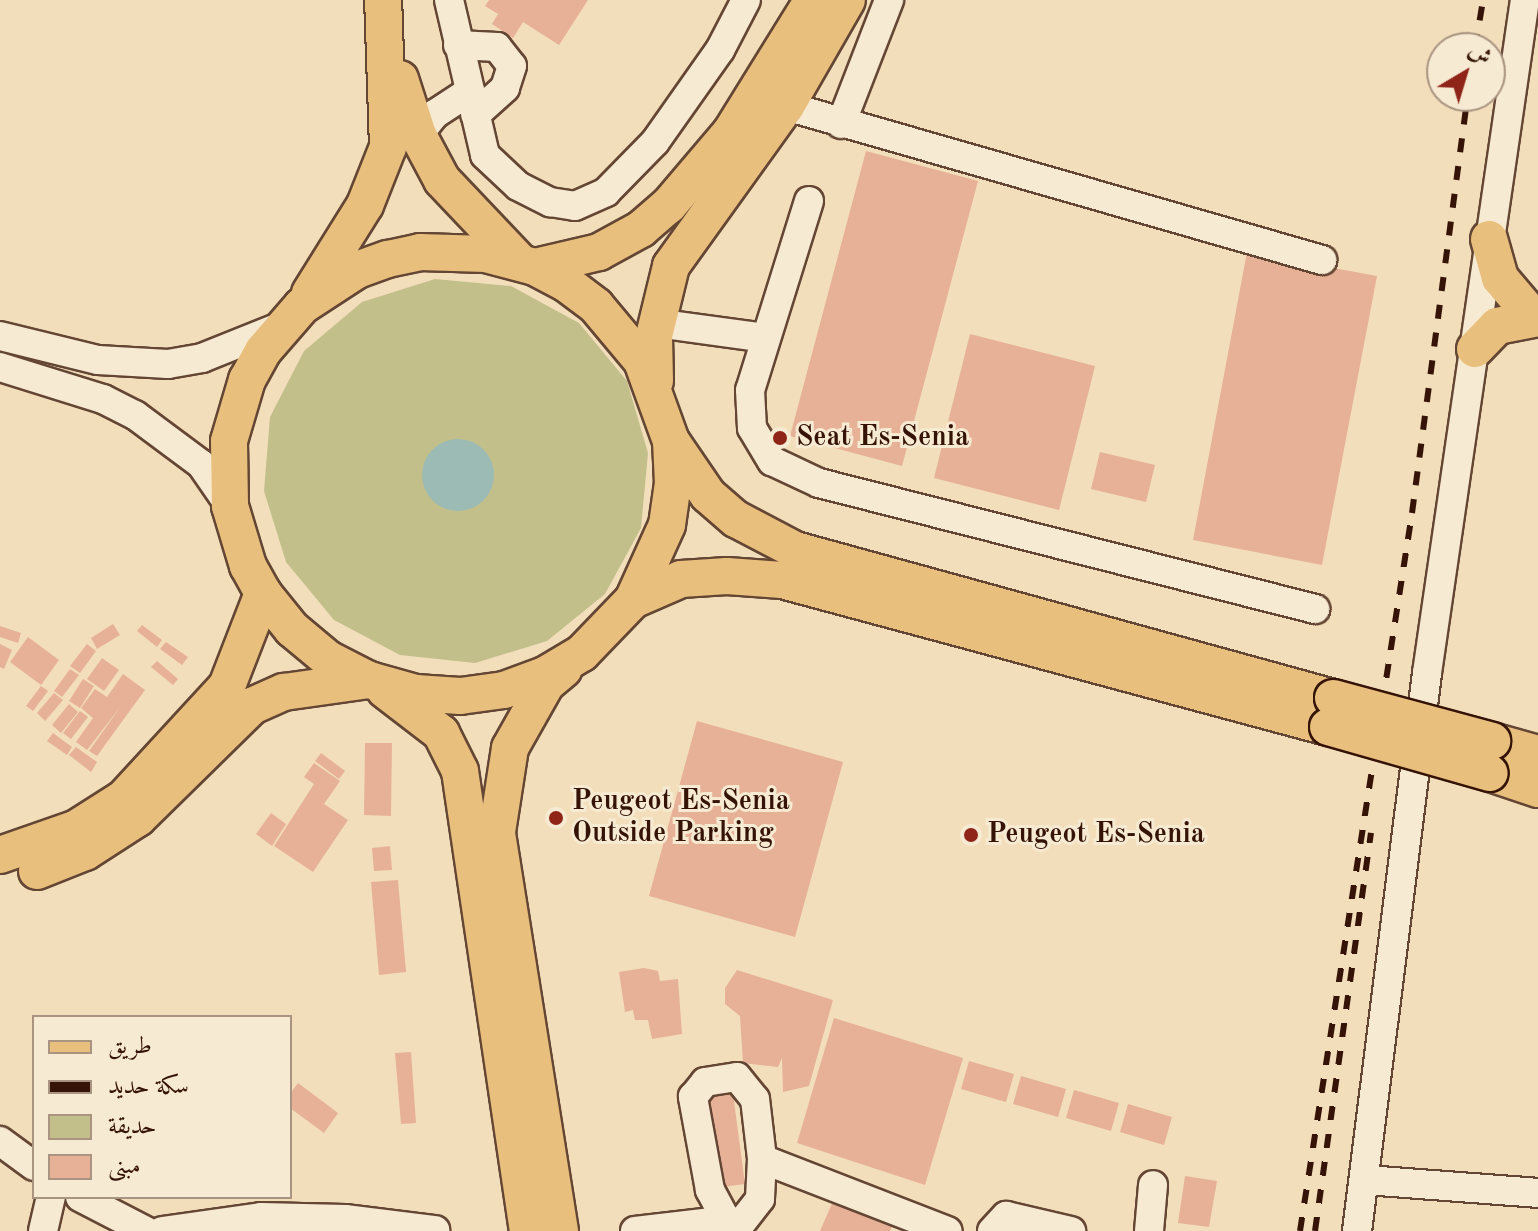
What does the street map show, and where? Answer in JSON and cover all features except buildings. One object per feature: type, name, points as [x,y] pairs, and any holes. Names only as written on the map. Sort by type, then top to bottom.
[{"type":"main road","points":[[383,0],[388,43],[390,130],[383,166],[354,226],[247,380],[229,441],[230,506],[242,551],[263,593],[304,639],[371,681],[441,733],[460,771],[528,1231]]},
{"type":"main road","points":[[527,264],[599,252],[641,229],[669,205],[731,132],[813,0]]},
{"type":"main road","points":[[560,1231],[497,832],[500,790],[515,737],[546,684],[582,653],[633,600],[667,525],[673,483],[671,441],[653,371],[656,323],[671,266],[786,106],[847,0]]},
{"type":"main road","points":[[388,43],[418,135],[458,201],[527,264]]},
{"type":"main road","points":[[1475,349],[1497,326],[1535,317],[1500,278],[1489,239]]},
{"type":"main road","points":[[292,316],[357,270],[399,257],[454,250],[527,264],[567,284],[613,323],[642,361],[658,394]]},
{"type":"main road","points":[[671,441],[708,495],[736,519],[795,550],[1330,713],[1521,766]]},
{"type":"main road","points":[[633,600],[681,579],[727,576],[782,580],[1330,713]]},
{"type":"main road","points":[[0,855],[77,828],[149,774],[227,686],[263,593]]},
{"type":"main road","points":[[0,880],[72,857],[113,837],[162,796],[239,715],[267,698],[371,681],[445,695],[504,690],[545,675],[582,653]]},
{"type":"street","points":[[449,0],[485,155],[497,171],[550,202],[590,202],[655,142],[720,50],[746,0]]},
{"type":"street","points":[[841,124],[889,0]]},
{"type":"street","points":[[1357,1231],[1367,1172],[1427,673],[1525,0]]},
{"type":"street","points":[[418,135],[435,114],[473,103],[505,88],[512,66],[497,47],[458,45]]},
{"type":"street","points":[[786,106],[1322,260]]},
{"type":"street","points":[[809,201],[765,338],[749,415],[763,450],[794,475],[1315,609]]},
{"type":"street","points":[[0,336],[98,360],[168,364],[202,358],[292,316]]},
{"type":"street","points":[[656,323],[765,338]]},
{"type":"street","points":[[0,367],[92,395],[135,415],[201,464],[230,506]]},
{"type":"street","points":[[635,1231],[732,1227],[760,1199],[762,1159],[748,1086],[737,1077],[705,1082],[693,1097],[710,1190],[732,1227]]},
{"type":"street","points":[[0,1141],[32,1165]]},
{"type":"street","points":[[762,1159],[948,1231]]},
{"type":"street","points":[[1367,1172],[1504,1181],[1538,1174]]},
{"type":"street","points":[[1367,1172],[1538,1193]]},
{"type":"street","points":[[1149,1231],[1153,1185]]},
{"type":"street","points":[[43,1231],[51,1199]]},
{"type":"street","points":[[84,1199],[146,1231]]},
{"type":"street","points":[[992,1231],[1006,1216],[1071,1231]]},
{"type":"street","points":[[162,1231],[261,1217],[345,1219],[435,1230]]},
{"type":"green space","points":[[435,279],[511,286],[579,323],[627,381],[648,453],[641,528],[605,594],[547,641],[475,663],[400,655],[334,620],[286,562],[264,491],[270,417],[304,351],[362,302]],"holes":[[[492,464],[491,488],[429,496],[423,482],[423,466]]]},
{"type":"water","points":[[458,439],[478,445],[488,455],[494,475],[488,495],[478,505],[458,511],[438,505],[428,495],[422,475],[428,455],[438,445]]},
{"type":"railway","points":[[1478,32],[1483,0]]},
{"type":"railway","points":[[1300,1231],[1412,513],[1466,112]]},
{"type":"railway","points":[[1315,1231],[1371,833]]},
{"type":"place","name":"Seat Es-Senia","points":[[780,438]]},
{"type":"place","name":"Peugeot Es-Senia Outside Parking","points":[[556,818]]},
{"type":"place","name":"Peugeot Es-Senia","points":[[971,835]]}]
